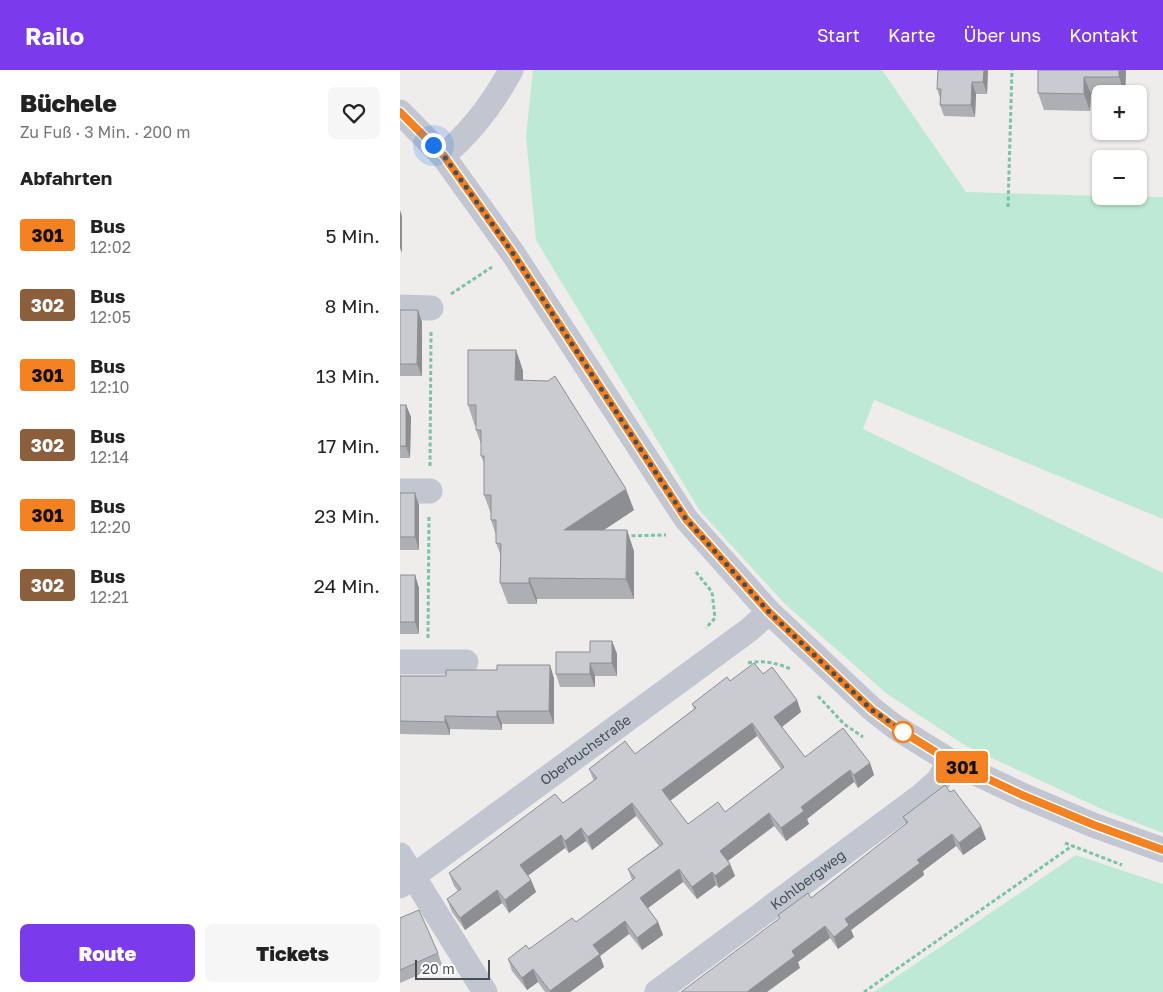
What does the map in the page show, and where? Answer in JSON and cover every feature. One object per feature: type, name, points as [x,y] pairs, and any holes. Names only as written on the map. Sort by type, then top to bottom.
[{"type":"street","points":[[444,156],[470,130],[502,87],[511,70]]},
{"type":"street","points":[[400,112],[444,156],[512,252],[686,519],[769,612],[872,710],[895,727],[950,761],[1022,795],[1094,825],[1163,850]]},
{"type":"street","points":[[400,307],[431,308]]},
{"type":"street","points":[[400,491],[430,491]]},
{"type":"street","name":"Oberbuchstraße","points":[[407,881],[749,630],[769,612]]},
{"type":"street","points":[[400,662],[466,662]]},
{"type":"street","name":"Kohlbergweg","points":[[657,992],[922,795],[938,780],[950,761]]},
{"type":"street","points":[[400,855],[407,881],[485,992]]},
{"type":"path","points":[[1008,207],[1012,70]]},
{"type":"path","points":[[431,308],[512,252]]},
{"type":"path","points":[[624,536],[667,536]]},
{"type":"path","points":[[864,992],[1072,846],[1102,858]]},
{"type":"green space","points":[[533,70],[882,70],[966,192],[1092,196],[1092,205],[1147,205],[1147,197],[1163,197],[1163,519],[874,400],[863,429],[1163,573],[1163,833],[1104,810],[966,746],[886,693],[785,604],[700,511],[536,240],[526,137]]},
{"type":"green space","points":[[1076,855],[1163,884],[1163,992],[874,992]]},
{"type":"building","points":[[938,70],[984,70],[983,82],[972,82],[971,105],[940,105],[941,89],[937,89]]},
{"type":"building","points":[[1038,70],[1119,70],[1119,77],[1084,77],[1084,94],[1038,93]]},
{"type":"building","points":[[400,310],[418,310],[417,364],[400,364]]},
{"type":"building","points":[[468,350],[516,350],[515,380],[548,381],[555,376],[626,489],[564,530],[627,530],[626,579],[529,578],[529,583],[500,583],[501,544],[496,543],[496,520],[491,520],[491,495],[484,495],[484,456],[481,456],[481,430],[476,430],[476,405],[468,405]]},
{"type":"building","points":[[400,405],[406,405],[406,446],[400,446]]},
{"type":"building","points":[[400,493],[415,493],[415,537],[400,537]]},
{"type":"building","points":[[400,575],[415,575],[415,622],[400,622]]},
{"type":"building","points":[[590,641],[612,641],[612,663],[590,663],[590,674],[556,674],[556,652],[590,652]]},
{"type":"building","points":[[754,663],[763,674],[772,667],[797,700],[774,717],[805,757],[843,728],[870,763],[854,775],[850,770],[801,807],[804,811],[781,828],[769,813],[720,851],[730,864],[715,876],[712,872],[692,887],[679,869],[640,898],[658,922],[637,938],[625,921],[593,945],[600,954],[550,991],[533,969],[522,978],[508,959],[526,945],[529,949],[572,918],[576,922],[635,878],[628,869],[663,844],[632,803],[588,837],[581,828],[565,841],[561,835],[520,865],[531,880],[505,900],[497,890],[460,918],[447,899],[461,889],[449,873],[555,794],[563,803],[597,778],[589,769],[625,741],[635,754],[696,708],[692,704],[727,677],[730,681]],"holes":[[[752,723],[784,767],[725,812],[718,802],[688,824],[662,790]]]},
{"type":"building","points":[[497,665],[550,665],[549,711],[497,711],[497,717],[445,716],[445,722],[400,721],[400,676],[446,676],[446,670],[497,670]]},
{"type":"building","points":[[945,785],[950,792],[954,790],[981,826],[959,843],[952,834],[917,860],[920,863],[845,919],[849,925],[834,937],[825,926],[792,951],[795,956],[747,992],[681,992],[780,918],[778,915],[808,893],[811,898],[908,822],[903,817]]},
{"type":"building","points":[[419,910],[438,953],[400,970],[400,918]]},
{"type":"bus line","name":"301","points":[[400,112],[444,156],[512,252],[686,519],[769,612],[872,710],[895,727],[950,761],[1022,795],[1094,825],[1163,850]]},
{"type":"route","points":[[433,145],[444,156],[512,252],[686,519],[769,612],[872,710],[909,735],[903,732]]}]
